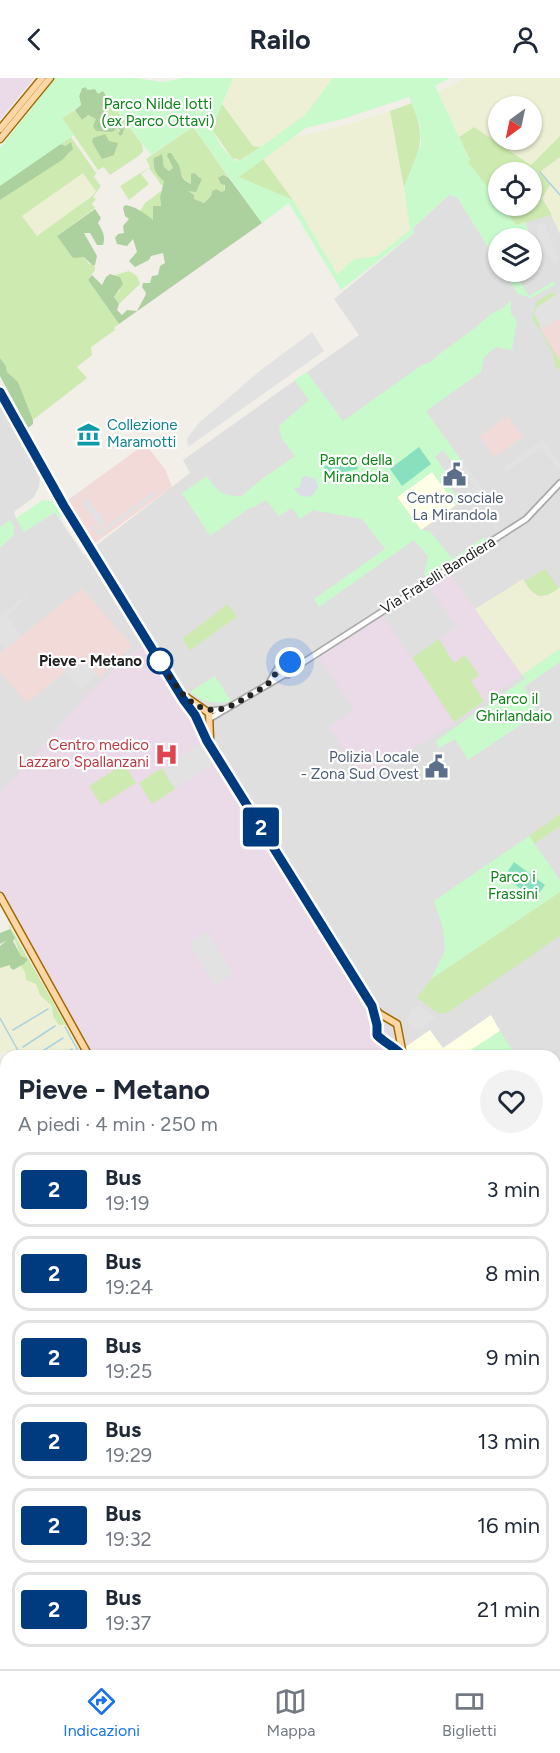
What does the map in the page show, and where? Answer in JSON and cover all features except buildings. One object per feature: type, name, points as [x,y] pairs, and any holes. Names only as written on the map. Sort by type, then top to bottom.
[{"type":"main road","points":[[0,129],[42,78]]},
{"type":"main road","points":[[0,139],[50,78]]},
{"type":"main road","points":[[0,392],[64,506],[195,715],[207,741],[212,745],[372,1006],[377,1035],[397,1050]]},
{"type":"main road","points":[[180,693],[205,710],[209,720],[212,745]]},
{"type":"main road","points":[[195,715],[197,711],[205,710]]},
{"type":"main road","points":[[198,723],[202,724],[209,720]]},
{"type":"main road","points":[[0,896],[86,1050]]},
{"type":"main road","points":[[372,1006],[398,1026],[402,1050]]},
{"type":"main road","points":[[377,1025],[389,1019]]},
{"type":"main road","points":[[387,1041],[398,1035]]},
{"type":"street","name":"Via Fratelli Bandiera","points":[[209,720],[268,683],[289,674],[308,658],[526,519],[560,483]]},
{"type":"street","name":"Via Fratelli Bandiera","points":[[268,683],[281,662],[308,658]]},
{"type":"street","points":[[290,662],[293,669]]},
{"type":"street","points":[[278,669],[284,675]]},
{"type":"street","name":"Via Fratelli Bandiera","points":[[205,710],[228,708]]},
{"type":"shaded area","points":[[0,78],[34,78],[0,120]]},
{"type":"shaded area","points":[[233,78],[333,78],[305,115],[261,147],[253,146],[222,104]]},
{"type":"shaded area","points":[[466,78],[560,78],[560,136],[534,162],[526,162],[508,150],[542,150],[542,96],[488,96],[488,136],[474,127],[459,137],[438,92]]},
{"type":"shaded area","points":[[390,111],[411,230],[377,256],[355,260],[337,274],[293,200],[263,159],[292,138]]},
{"type":"shaded area","points":[[560,157],[560,233],[542,198],[542,170]]},
{"type":"shaded area","points":[[83,172],[96,190],[91,197],[37,236],[22,216]]},
{"type":"shaded area","points":[[449,195],[457,197],[488,247],[488,282],[542,282],[542,228],[527,228],[525,222],[552,215],[560,234],[560,1050],[94,1050],[0,902],[0,401],[40,478],[34,497],[14,512],[16,518],[25,531],[55,512],[84,555],[190,473],[183,460],[359,335],[334,299],[414,233],[414,227]]},
{"type":"shaded area","points":[[544,223],[559,260],[554,263],[542,243],[542,228],[537,228],[536,225]]},
{"type":"shaded area","points":[[560,293],[560,318],[542,329],[534,313],[538,306]]},
{"type":"shaded area","points":[[560,318],[560,361],[539,325],[543,329]]},
{"type":"shaded area","points":[[312,332],[324,351],[188,447],[187,438],[200,422],[261,370]]},
{"type":"shaded area","points":[[508,416],[523,437],[494,457],[480,436]]},
{"type":"shaded area","points":[[543,440],[560,464],[560,468],[558,469],[542,447],[507,471],[504,467]]},
{"type":"shaded area","points":[[145,444],[165,469],[172,487],[95,543],[68,500]]},
{"type":"shaded area","points":[[464,464],[484,492],[471,501],[466,493],[475,486],[461,467]]},
{"type":"shaded area","points":[[432,472],[456,505],[421,530],[397,497]]},
{"type":"shaded area","points":[[306,476],[315,479],[318,486],[314,494],[307,497],[299,495],[294,488],[299,488],[301,478]]},
{"type":"shaded area","points":[[155,491],[157,494],[99,536],[91,527],[95,525],[100,531]]},
{"type":"shaded area","points":[[88,498],[106,523],[100,527],[82,503]]},
{"type":"shaded area","points":[[449,573],[522,675],[484,701],[471,681],[478,675],[465,656],[454,663],[439,639],[457,627],[429,585]]},
{"type":"shaded area","points":[[523,579],[529,589],[538,596],[548,595],[560,587],[560,649],[522,675],[475,609]]},
{"type":"shaded area","points":[[82,588],[132,646],[100,678],[82,657],[27,703],[0,672],[0,653]]},
{"type":"shaded area","points":[[26,595],[27,597],[6,616],[22,636],[6,649],[0,642],[0,617]]},
{"type":"shaded area","points":[[383,616],[454,722],[364,781],[329,727],[354,710],[318,656],[336,643],[338,646]]},
{"type":"shaded area","points":[[147,640],[399,1050],[89,1050],[0,891],[0,794],[90,692]]},
{"type":"shaded area","points":[[82,656],[97,674],[82,689],[64,671]]},
{"type":"shaded area","points":[[201,744],[210,758],[214,755],[218,761],[175,789],[164,771],[176,762],[175,760]]},
{"type":"shaded area","points":[[208,931],[233,974],[215,986],[189,943]]},
{"type":"shaded area","points":[[11,964],[12,970],[21,966],[26,980],[36,984],[52,1006],[62,1026],[66,1025],[80,1050],[0,1050],[0,968]]},
{"type":"shaded area","points":[[421,1006],[435,1018],[419,1030],[406,1021],[413,1007]]},
{"type":"shaded area","points":[[491,1015],[500,1031],[471,1050],[405,1050],[404,1048],[430,1030],[443,1048]]},
{"type":"green space","name":"Parco Nilde Iotti (ex Parco Ottavi)","points":[[55,78],[136,78],[163,82],[183,78],[233,78],[213,126],[221,146],[237,161],[244,159],[305,115],[333,78],[450,78],[435,86],[470,161],[468,162],[488,188],[488,216],[509,216],[516,225],[525,222],[527,228],[488,228],[488,247],[457,197],[449,195],[414,227],[414,233],[341,290],[289,203],[262,223],[194,128],[151,155],[103,91],[98,94],[95,89],[88,90],[85,87],[82,88],[79,96],[81,105],[62,118],[74,135],[0,186],[0,148]],"holes":[[[409,97],[420,125],[421,144],[404,188],[410,230],[377,256],[355,259],[337,274],[293,200],[239,177],[306,128],[343,119]]]},
{"type":"green space","points":[[82,88],[103,91],[107,97],[102,108],[109,124],[122,121],[123,134],[120,136],[118,128],[112,132],[96,131],[93,126],[96,119],[88,115],[82,120],[75,110],[81,105],[79,96]]},
{"type":"green space","points":[[107,97],[142,144],[143,151],[110,175],[104,167],[98,170],[62,118],[75,110],[82,120],[87,115],[109,123],[102,108]],"holes":[[[111,125],[124,129],[123,134],[120,136],[120,132]]]},
{"type":"green space","points":[[412,103],[420,138],[417,155],[404,188],[390,111]]},
{"type":"green space","points":[[222,104],[253,146],[261,147],[241,160],[232,158],[213,131],[214,118]]},
{"type":"green space","points":[[474,127],[488,136],[488,150],[508,150],[526,162],[488,162],[488,188],[467,162],[470,160],[459,137]]},
{"type":"green space","points":[[194,128],[229,178],[223,175],[225,190],[212,191],[211,196],[204,203],[194,199],[194,195],[187,191],[198,186],[200,176],[191,174],[191,184],[187,182],[174,157],[168,159],[173,168],[169,171],[164,167],[158,155],[153,163],[165,181],[162,186],[149,168],[141,174],[149,184],[129,200],[120,186],[150,167],[146,159]]},
{"type":"green space","points":[[105,134],[109,141],[118,143],[114,155],[102,159],[92,142],[93,138]]},
{"type":"green space","points":[[560,136],[560,157],[542,170],[542,162],[534,162]]},
{"type":"green space","points":[[71,137],[96,173],[94,177],[101,186],[93,197],[96,199],[92,204],[95,208],[57,236],[75,257],[84,257],[89,264],[95,265],[95,270],[88,280],[119,324],[114,328],[115,330],[91,347],[92,355],[77,367],[87,378],[33,420],[20,388],[7,372],[0,358],[0,200],[71,152],[66,146],[60,144]],"holes":[[[83,173],[96,191],[37,236],[22,216]]]},
{"type":"green space","points":[[71,142],[73,149],[62,160],[0,200],[0,180],[60,144],[66,146]]},
{"type":"green space","points":[[171,153],[182,177],[187,181],[191,184],[191,174],[194,173],[202,179],[196,192],[188,191],[194,195],[194,199],[204,203],[211,196],[212,191],[225,190],[225,185],[221,184],[218,178],[223,175],[229,178],[262,223],[119,324],[88,280],[92,275],[102,285],[110,274],[120,277],[123,284],[114,297],[119,304],[117,310],[122,315],[127,310],[137,311],[146,293],[142,287],[143,283],[150,283],[152,276],[158,275],[160,266],[165,263],[163,253],[151,256],[149,260],[135,267],[129,261],[137,252],[133,239],[127,246],[117,244],[115,238],[118,234],[124,233],[123,226],[129,219],[125,216],[123,208],[125,205],[144,213],[153,220],[153,206],[161,206],[160,197],[164,181],[156,171],[154,158],[162,154],[164,167],[169,171],[173,168],[167,156]]},
{"type":"green space","points":[[263,159],[293,200],[238,177]]},
{"type":"green space","points":[[542,175],[550,185],[542,198]]},
{"type":"green space","points":[[161,191],[161,207],[154,206],[153,221],[140,211],[145,203]]},
{"type":"green space","points":[[542,198],[552,215],[516,225],[509,216],[542,216]]},
{"type":"green space","points":[[95,209],[101,218],[98,223],[104,239],[103,245],[97,245],[90,233],[84,233],[97,256],[95,265],[92,265],[84,257],[73,258],[57,236]]},
{"type":"green space","points":[[129,271],[137,276],[140,284],[119,304],[114,297],[120,290],[120,277],[115,275]]},
{"type":"green space","points":[[554,281],[556,284],[531,298],[518,294],[510,282],[520,282],[529,296]]},
{"type":"green space","points":[[552,292],[556,295],[536,309],[541,323],[539,328],[560,361],[560,370],[555,366],[553,353],[532,318],[536,302]]},
{"type":"green space","name":"Parco della Mirandola","points":[[511,300],[511,314],[517,320],[512,350],[496,347],[484,357],[481,372],[426,411],[463,463],[457,468],[443,450],[435,457],[448,475],[444,478],[460,501],[456,505],[432,472],[397,497],[421,530],[430,531],[452,559],[484,537],[487,541],[428,579],[424,574],[428,556],[414,540],[319,607],[314,599],[385,549],[362,519],[313,510],[300,519],[292,508],[279,516],[266,500],[251,507],[210,536],[182,493],[207,476],[220,491],[227,495],[240,497],[295,456],[282,439],[279,426],[309,400],[294,380],[307,372],[343,421],[422,365],[433,361]]},
{"type":"green space","points":[[0,358],[7,372],[18,382],[33,420],[33,424],[28,428],[0,376]]},
{"type":"green space","points":[[419,447],[431,464],[402,486],[390,469]]},
{"type":"green space","points":[[355,461],[358,469],[327,476],[324,466]]},
{"type":"green space","points":[[43,500],[52,501],[63,514],[60,519],[55,512],[24,532],[16,518]]},
{"type":"green space","points":[[10,520],[14,527],[13,536],[0,548],[0,527]]},
{"type":"green space","points":[[545,569],[559,588],[544,596],[535,594],[525,581]]},
{"type":"green space","points":[[228,604],[237,617],[190,650],[182,639]]},
{"type":"green space","points":[[439,639],[454,663],[465,655],[479,675],[471,681],[484,701],[454,722],[412,658]]},
{"type":"green space","name":"Parco il Ghirlandaio","points":[[560,649],[560,662],[524,687],[536,708],[534,716],[468,760],[455,739],[439,748],[436,741],[530,675],[524,678],[522,675]]},
{"type":"green space","points":[[215,676],[231,701],[209,702],[190,692]]},
{"type":"green space","points":[[124,764],[136,783],[101,805],[89,786]]},
{"type":"green space","points":[[162,768],[175,789],[152,804],[139,783]]},
{"type":"green space","points":[[560,814],[560,826],[535,844],[529,836]]},
{"type":"green space","name":"Parco i Frassini","points":[[529,836],[560,880],[560,892],[431,979],[445,951],[443,928],[434,901]]},
{"type":"green space","points":[[514,862],[545,885],[535,899],[504,877]]},
{"type":"green space","points":[[560,892],[560,936],[447,1013],[438,1013],[417,998],[431,979]]},
{"type":"green space","points":[[9,925],[66,1025],[59,1025],[53,1016],[52,1006],[40,995],[36,984],[26,980],[21,966],[26,962],[25,958],[21,957]]},
{"type":"green space","points":[[10,929],[21,956],[28,959],[13,970],[10,965],[0,968],[0,946],[6,941],[0,944],[0,933]]},
{"type":"green space","points":[[500,1031],[512,1050],[471,1050]]},
{"type":"waterway","points":[[542,174],[560,195]]},
{"type":"waterway","points":[[13,1030],[48,1009]]},
{"type":"waterway","points":[[0,1018],[18,1050]]},
{"type":"waterway","points":[[23,1047],[55,1026]]},
{"type":"waterway","points":[[65,1027],[78,1050]]},
{"type":"waterway","points":[[44,1050],[63,1038]]},
{"type":"bus line","name":"2","points":[[0,392],[64,506],[195,715],[207,741],[212,745],[372,1006],[377,1035],[398,1050]]},
{"type":"place","name":"Collezione Maramotti","points":[[89,434]]},
{"type":"place","name":"Centro sociale La Mirandola","points":[[455,474]]},
{"type":"place","name":"Pieve - Metano","points":[[160,661]]},
{"type":"place","name":"Centro medico Lazzaro Spallanzani","points":[[167,754]]},
{"type":"place","name":"Polizia Locale - Zona Sud Ovest","points":[[437,766]]},
{"type":"route","points":[[160,661],[180,693],[208,711],[233,706],[268,683],[281,662],[287,660],[290,662]]}]
